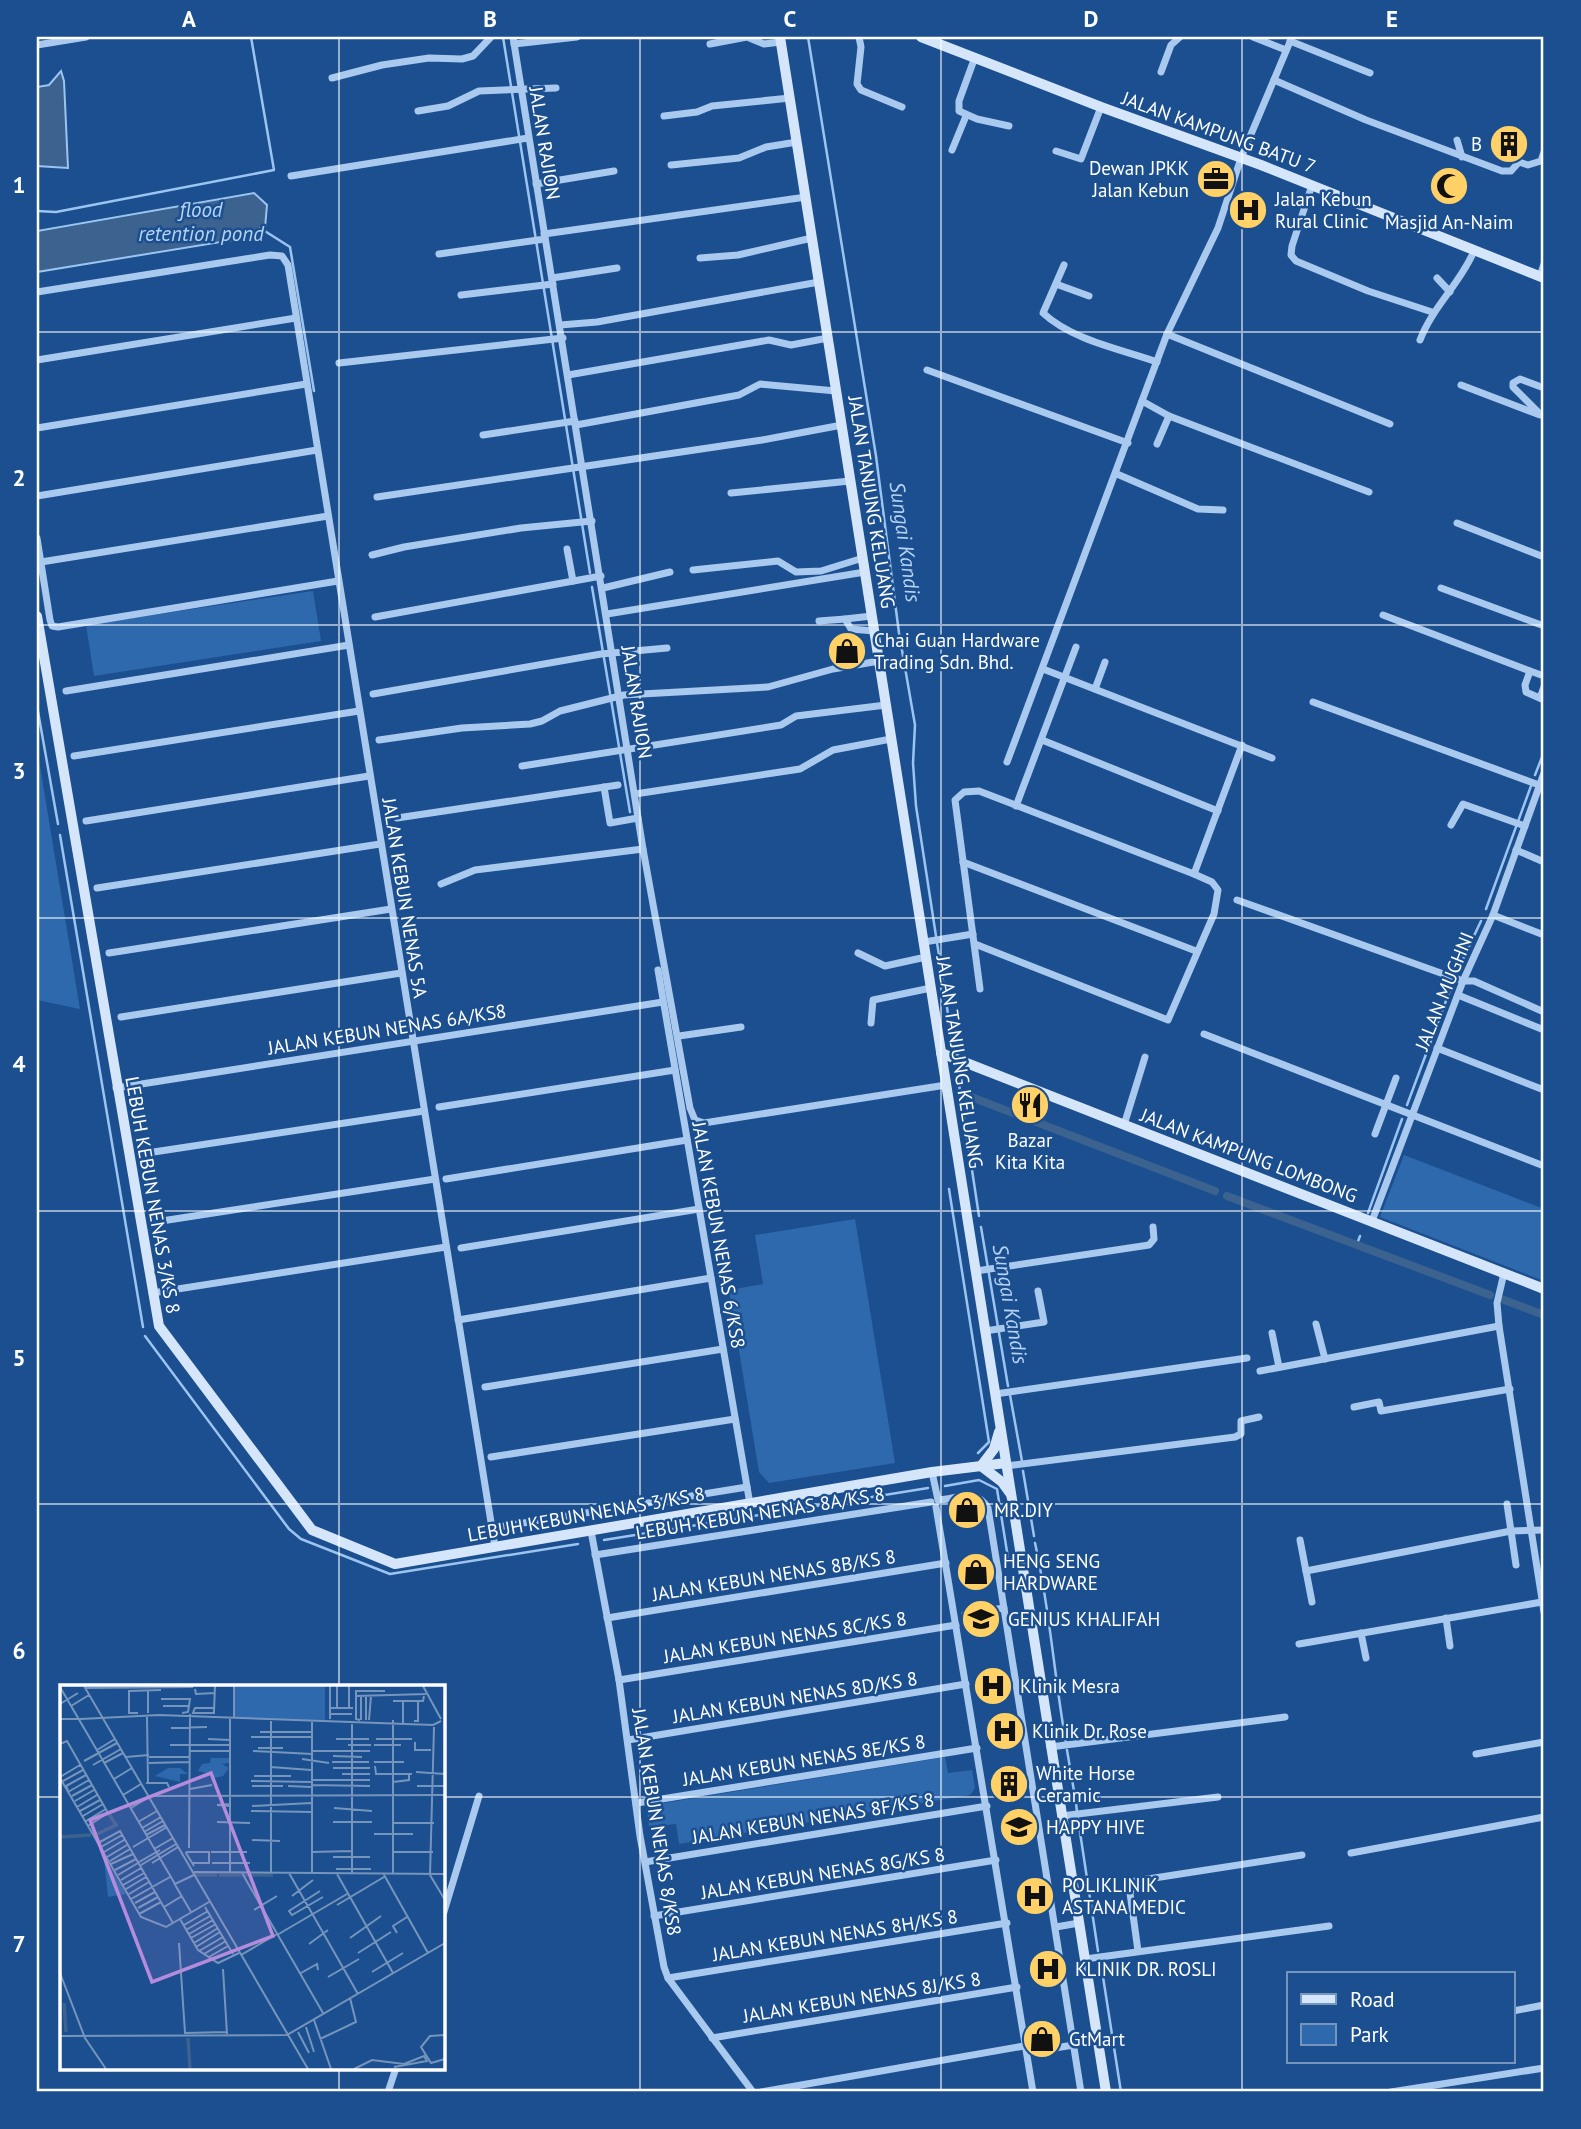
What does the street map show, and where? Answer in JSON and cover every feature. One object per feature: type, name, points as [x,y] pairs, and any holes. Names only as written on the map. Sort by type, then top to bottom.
[{"type":"street","points":[[37,45],[86,37]]},
{"type":"street","points":[[332,78],[394,63],[473,56],[491,37]]},
{"type":"street","points":[[513,40],[534,44],[577,37]]},
{"type":"street","points":[[710,44],[747,37],[764,44],[780,39]]},
{"type":"street","points":[[859,37],[861,47],[857,84],[862,90],[902,107]]},
{"type":"street","points":[[1161,72],[1171,45],[1180,37]]},
{"type":"street","points":[[1253,37],[1286,50]]},
{"type":"street","name":"JALAN KAMPUNG BATU 7","points":[[926,38],[1101,107],[1312,185],[1542,277]]},
{"type":"street","name":"JALAN TANJUNG KELUANG","points":[[780,39],[790,98],[792,143],[806,197],[819,282],[834,426],[850,481],[863,558],[859,573],[872,616],[885,740],[931,941],[926,957],[946,1086],[977,1270],[995,1329],[995,1394],[1106,2092]]},
{"type":"street","points":[[1007,762],[1117,474],[1167,334],[1218,228],[1241,158],[1291,39],[1370,73]]},
{"type":"street","name":"JALAN RAJION","points":[[513,40],[523,140],[538,184],[540,239],[552,281],[560,325],[557,339],[572,374],[589,521],[618,653],[619,698],[625,751],[639,794],[638,818],[642,850],[679,1036],[690,1108],[699,1122],[946,1086]]},
{"type":"street","points":[[975,57],[959,101],[959,111],[966,116],[1009,126]]},
{"type":"street","points":[[1274,80],[1462,157],[1503,171],[1511,171],[1519,162],[1528,165],[1541,161],[1544,152]]},
{"type":"street","points":[[418,111],[448,106],[479,91],[518,87],[556,88]]},
{"type":"street","points":[[664,116],[697,113],[712,106],[790,98]]},
{"type":"street","points":[[1056,151],[1082,159],[1101,107]]},
{"type":"street","points":[[952,150],[966,116]]},
{"type":"street","points":[[291,176],[523,140]]},
{"type":"street","points":[[1457,141],[1462,157]]},
{"type":"street","points":[[671,165],[739,158],[766,147],[792,143]]},
{"type":"street","points":[[538,184],[614,171]]},
{"type":"street","points":[[1312,185],[1292,246],[1291,255],[1296,261],[1432,312]]},
{"type":"street","points":[[439,254],[806,197]]},
{"type":"street","points":[[700,258],[738,255],[812,237]]},
{"type":"street","points":[[1420,340],[1432,312],[1462,277],[1474,251]]},
{"type":"street","name":"JALAN KEBUN NENAS 5A","points":[[37,292],[270,255],[282,256],[288,265],[495,1547]]},
{"type":"street","points":[[1542,277],[1544,264]]},
{"type":"street","points":[[1064,265],[1043,313],[1054,324],[1157,362]]},
{"type":"street","points":[[461,295],[617,268]]},
{"type":"street","points":[[1437,278],[1450,292]]},
{"type":"street","points":[[560,325],[597,322],[819,282]]},
{"type":"street","points":[[1056,284],[1089,296]]},
{"type":"street","points":[[37,360],[296,318]]},
{"type":"street","points":[[1167,334],[1390,424]]},
{"type":"street","points":[[572,374],[769,340],[791,345],[823,338]]},
{"type":"street","points":[[339,363],[557,339]]},
{"type":"street","points":[[927,370],[1128,443]]},
{"type":"street","points":[[1542,416],[1513,387],[1513,383],[1520,379],[1544,388]]},
{"type":"street","points":[[37,428],[306,384]]},
{"type":"street","points":[[483,435],[562,423],[595,424],[739,395],[760,384],[830,390]]},
{"type":"street","points":[[1461,385],[1542,416]]},
{"type":"street","points":[[1142,401],[1169,416],[1369,492]]},
{"type":"street","points":[[1157,444],[1169,416]]},
{"type":"street","points":[[377,497],[834,426]]},
{"type":"street","points":[[37,496],[317,450]]},
{"type":"street","points":[[1117,474],[1198,509],[1223,510]]},
{"type":"street","points":[[731,493],[850,481]]},
{"type":"street","points":[[41,562],[328,516]]},
{"type":"street","points":[[372,555],[404,547],[521,528],[589,521]]},
{"type":"street","points":[[1457,523],[1544,557]]},
{"type":"street","points":[[37,538],[52,626],[338,581]]},
{"type":"street","points":[[567,550],[573,581]]},
{"type":"street","points":[[693,570],[778,561],[796,572],[821,572],[863,558]]},
{"type":"street","points":[[603,588],[670,572]]},
{"type":"street","points":[[609,613],[859,573]]},
{"type":"street","points":[[375,617],[601,576]]},
{"type":"street","points":[[1441,588],[1544,626]]},
{"type":"street","points":[[1383,615],[1544,676]]},
{"type":"street","name":"LEBUH KEBUN NENAS 3/KS 8","points":[[37,616],[152,1293],[163,1335],[312,1530],[396,1564],[932,1472],[1006,1464]]},
{"type":"street","points":[[819,621],[872,616]]},
{"type":"street","points":[[845,619],[851,629],[874,631]]},
{"type":"street","points":[[66,691],[349,645]]},
{"type":"street","points":[[1016,806],[1076,647]]},
{"type":"street","points":[[373,694],[601,654],[667,648]]},
{"type":"street","points":[[379,740],[463,728],[542,722],[560,710],[619,698],[759,689],[877,661]]},
{"type":"street","points":[[1095,689],[1105,662]]},
{"type":"street","points":[[1042,668],[1272,758]]},
{"type":"street","points":[[1530,671],[1525,685],[1526,692],[1542,699],[1544,687]]},
{"type":"street","points":[[1312,702],[1541,783]]},
{"type":"street","points":[[522,766],[781,725],[796,716],[883,705]]},
{"type":"street","points":[[74,756],[359,711]]},
{"type":"street","points":[[639,794],[800,769],[833,750],[885,740]]},
{"type":"street","points":[[1042,740],[1218,811]]},
{"type":"street","points":[[1194,874],[1242,745]]},
{"type":"street","name":"JALAN MUGHNI","points":[[1372,1221],[1462,981],[1493,915],[1523,825],[1544,773]]},
{"type":"street","points":[[86,821],[369,776]]},
{"type":"street","points":[[397,818],[618,785]]},
{"type":"street","points":[[604,787],[610,822],[638,818]]},
{"type":"street","points":[[975,944],[1168,1020],[1216,907],[1218,890],[1212,882],[1194,874],[979,791],[964,792],[955,800],[980,989]]},
{"type":"street","points":[[1451,825],[1462,804],[1523,825]]},
{"type":"street","points":[[97,888],[380,844]]},
{"type":"street","points":[[441,884],[475,870],[642,850]]},
{"type":"street","points":[[1516,850],[1544,862]]},
{"type":"street","points":[[963,862],[1196,951]]},
{"type":"street","points":[[1237,900],[1462,981],[1474,981],[1544,1012]]},
{"type":"street","points":[[109,953],[391,909]]},
{"type":"street","points":[[1493,915],[1544,935]]},
{"type":"street","points":[[931,941],[973,934]]},
{"type":"street","points":[[858,953],[885,966],[926,957]]},
{"type":"street","name":"JALAN KEBUN NENAS 6/KS8","points":[[658,970],[750,1504]]},
{"type":"street","points":[[121,1017],[401,973]]},
{"type":"street","points":[[871,1023],[873,1000],[931,988]]},
{"type":"street","points":[[1458,995],[1544,1030]]},
{"type":"street","name":"JALAN KEBUN NENAS 6A/KS8","points":[[117,1088],[663,1002]]},
{"type":"street","points":[[679,1036],[741,1027]]},
{"type":"street","points":[[1204,1034],[1544,1166]]},
{"type":"street","points":[[1437,1048],[1544,1090]]},
{"type":"street","name":"JALAN KAMPUNG LOMBONG","points":[[941,1053],[1544,1289]]},
{"type":"street","points":[[1124,1125],[1146,1057]]},
{"type":"street","points":[[439,1107],[675,1070]]},
{"type":"street","points":[[1375,1134],[1396,1078]]},
{"type":"street","points":[[147,1153],[424,1111]]},
{"type":"street","points":[[446,1180],[687,1140]]},
{"type":"street","points":[[155,1222],[435,1179]]},
{"type":"street","points":[[461,1248],[699,1209]]},
{"type":"street","points":[[977,1270],[1149,1245],[1154,1239],[1153,1227]]},
{"type":"street","points":[[152,1293],[446,1247]]},
{"type":"street","points":[[1504,1273],[1497,1303],[1504,1390],[1541,1580],[1544,1612]]},
{"type":"street","points":[[458,1320],[711,1278]]},
{"type":"street","points":[[995,1329],[1044,1322],[1038,1291]]},
{"type":"street","points":[[1316,1324],[1325,1359]]},
{"type":"street","points":[[1261,1371],[1499,1326]]},
{"type":"street","points":[[1272,1333],[1279,1367]]},
{"type":"street","points":[[485,1387],[723,1349]]},
{"type":"street","points":[[995,1394],[1247,1358]]},
{"type":"street","points":[[1354,1407],[1379,1402],[1381,1411],[1504,1390]]},
{"type":"street","points":[[1006,1464],[1235,1437],[1241,1434],[1241,1421],[1259,1417]]},
{"type":"street","points":[[491,1457],[735,1419]]},
{"type":"street","points":[[1000,1425],[994,1449],[981,1465],[1002,1482],[1011,1496]]},
{"type":"street","points":[[932,1472],[934,1502],[1007,1923],[1032,2092]]},
{"type":"street","points":[[492,1528],[747,1487]]},
{"type":"street","name":"LEBUH KEBUN NENAS 8A/KS 8","points":[[595,1555],[934,1502],[970,1494],[986,1503],[1004,1608]]},
{"type":"street","points":[[1507,1504],[1516,1564]]},
{"type":"street","points":[[1306,1571],[1511,1531],[1544,1530]]},
{"type":"street","name":"JALAN KEBUN NENAS 8/KS8","points":[[591,1531],[619,1680],[654,1916],[668,1978],[753,2092]]},
{"type":"street","points":[[1300,1540],[1311,1602]]},
{"type":"street","name":"JALAN KEBUN NENAS 8B/KS 8","points":[[607,1618],[946,1563]]},
{"type":"street","points":[[1299,1644],[1542,1602]]},
{"type":"street","points":[[965,1614],[1004,1608],[1082,2092]]},
{"type":"street","points":[[1446,1618],[1450,1646]]},
{"type":"street","name":"JALAN KEBUN NENAS 8C/KS 8","points":[[619,1680],[956,1625]]},
{"type":"street","points":[[1361,1633],[1366,1658]]},
{"type":"street","name":"JALAN KEBUN NENAS 8D/KS 8","points":[[628,1740],[966,1685]]},
{"type":"street","points":[[1051,1747],[1285,1717]]},
{"type":"street","points":[[1476,1754],[1544,1742]]},
{"type":"street","name":"JALAN KEBUN NENAS 8E/KS 8","points":[[637,1803],[977,1748]]},
{"type":"street","points":[[444,1911],[479,1796]]},
{"type":"street","points":[[1061,1816],[1218,1797]]},
{"type":"street","name":"JALAN KEBUN NENAS 8F/KS 8","points":[[645,1862],[987,1806]]},
{"type":"street","points":[[1351,1853],[1544,1817]]},
{"type":"street","points":[[1138,1951],[1130,1892],[1135,1881],[1302,1855]]},
{"type":"street","name":"JALAN KEBUN NENAS 8G/KS 8","points":[[654,1916],[996,1860]]},
{"type":"street","name":"JALAN KEBUN NENAS 8H/KS 8","points":[[668,1978],[1007,1923]]},
{"type":"street","points":[[1056,1927],[1079,1923]]},
{"type":"street","points":[[1085,1959],[1329,1926]]},
{"type":"street","name":"JALAN KEBUN NENAS 8J/KS 8","points":[[712,2038],[1017,1987]]},
{"type":"street","points":[[1514,2011],[1544,2005]]},
{"type":"street","points":[[1035,2051],[1074,2045]]},
{"type":"street","points":[[761,2092],[1024,2046]]},
{"type":"street","points":[[1391,2092],[1544,2068]]},
{"type":"street","points":[[388,2092],[395,2070]]},
{"type":"green space","points":[[313,591],[321,641],[94,676],[86,625]]},
{"type":"green space","points":[[37,748],[80,1009],[37,1000]]},
{"type":"green space","points":[[1404,1155],[1544,1209],[1544,1281],[1380,1217]]},
{"type":"green space","points":[[855,1219],[895,1463],[769,1483],[759,1472],[729,1290],[763,1284],[755,1235]]},
{"type":"green space","points":[[945,1757],[948,1773],[972,1770],[975,1788],[970,1795],[679,1844],[676,1824],[649,1827],[647,1813],[652,1805]]},
{"type":"water","points":[[61,71],[64,81],[68,168],[37,166],[37,87],[49,85]]},
{"type":"water","name":"flood retention pond","points":[[254,193],[267,205],[265,228],[257,236],[37,272],[37,231]]},
{"type":"waterway","points":[[37,211],[56,212],[274,170],[251,37]]},
{"type":"waterway","points":[[503,37],[590,573]]},
{"type":"waterway","name":"Sungai Kandis","points":[[808,37],[876,456],[899,633],[915,725],[913,763],[916,806],[954,1053]]},
{"type":"waterway","points":[[260,228],[290,247],[314,391]]},
{"type":"waterway","points":[[592,587],[630,812]]},
{"type":"waterway","points":[[37,706],[58,824]]},
{"type":"waterway","points":[[1535,775],[1544,752]]},
{"type":"waterway","points":[[1486,909],[1531,786]]},
{"type":"waterway","points":[[60,835],[143,1327]]},
{"type":"waterway","points":[[1456,974],[1481,921]]},
{"type":"waterway","points":[[1407,1105],[1453,982]]},
{"type":"waterway","name":"Sungai Kandis","points":[[957,1071],[979,1216]]},
{"type":"waterway","points":[[961,1093],[1215,1191]]},
{"type":"waterway","points":[[1368,1213],[1402,1119]]},
{"type":"waterway","points":[[949,1189],[989,1442],[978,1453]]},
{"type":"waterway","points":[[1227,1196],[1490,1295]]},
{"type":"waterway","name":"Sungai Kandis","points":[[981,1227],[1008,1386]]},
{"type":"waterway","points":[[1357,1244],[1360,1236]]},
{"type":"waterway","points":[[1504,1300],[1544,1315]]},
{"type":"waterway","points":[[145,1336],[289,1529],[301,1539],[390,1574],[578,1544]]},
{"type":"waterway","name":"Sungai Kandis","points":[[1010,1395],[1022,1461]]},
{"type":"waterway","name":"Sungai Kandis","points":[[1023,1471],[1034,1536]]},
{"type":"waterway","points":[[945,1486],[979,1480],[997,1489],[1008,1558]]},
{"type":"waterway","points":[[604,1540],[928,1488]]},
{"type":"waterway","name":"Sungai Kandis","points":[[1035,1543],[1066,1743]]},
{"type":"waterway","name":"Sungai Kandis","points":[[1067,1750],[1075,1797]]},
{"type":"waterway","name":"Sungai Kandis","points":[[1076,1803],[1077,1812]]},
{"type":"waterway","name":"Sungai Kandis","points":[[1078,1819],[1098,1951]]},
{"type":"waterway","name":"Sungai Kandis","points":[[1101,1964],[1121,2092]]},
{"type":"place","name":"B","points":[[1509,144]]},
{"type":"place","name":"Dewan JPKK Jalan Kebun","points":[[1216,179]]},
{"type":"place","name":"Masjid An-Naim","points":[[1449,186]]},
{"type":"place","name":"Jalan Kebun Rural Clinic","points":[[1248,210]]},
{"type":"place","name":"Chai Guan Hardware Trading Sdn. Bhd.","points":[[847,651]]},
{"type":"place","name":"Bazar Kita Kita","points":[[1030,1105]]},
{"type":"place","name":"MR.DIY","points":[[967,1510]]},
{"type":"place","name":"HENG SENG HARDWARE","points":[[976,1572]]},
{"type":"place","name":"GENIUS KHALIFAH","points":[[981,1619]]},
{"type":"place","name":"Klinik Mesra","points":[[993,1686]]},
{"type":"place","name":"Klinik Dr. Rose","points":[[1005,1731]]},
{"type":"place","name":"White Horse Ceramic","points":[[1009,1784]]},
{"type":"place","name":"HAPPY HIVE","points":[[1019,1827]]},
{"type":"place","name":"POLIKLINIK ASTANA MEDIC","points":[[1035,1896]]},
{"type":"place","name":"KLINIK DR. ROSLI","points":[[1048,1969]]},
{"type":"place","name":"GtMart","points":[[1042,2039]]}]
